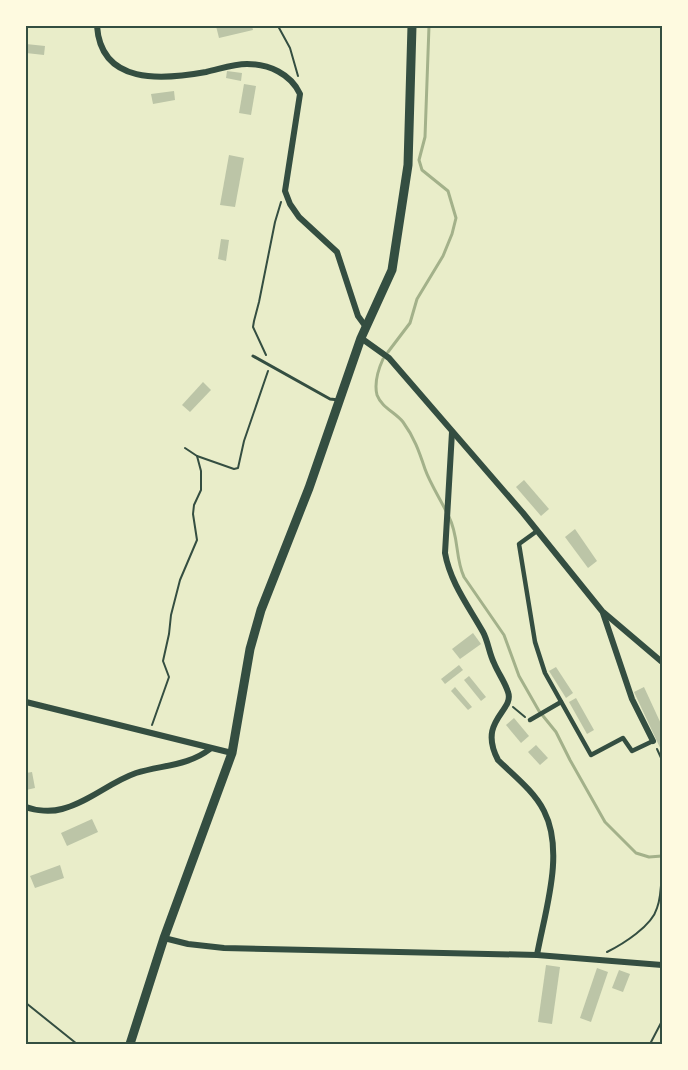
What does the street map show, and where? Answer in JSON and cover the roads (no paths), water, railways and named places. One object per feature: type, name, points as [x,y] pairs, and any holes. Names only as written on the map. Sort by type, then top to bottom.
[{"type":"main road","points":[[130,1044],[164,938],[232,753],[250,649],[258,620],[309,488],[361,338],[392,270],[408,165],[412,26]]},
{"type":"street","points":[[97,26],[100,45],[106,56],[116,66],[130,73],[161,78],[247,64],[264,66],[289,77],[296,84],[300,94],[285,191],[299,217],[337,252],[358,316],[366,327]]},
{"type":"street","points":[[361,338],[389,358],[602,611],[663,662]]},
{"type":"street","points":[[452,432],[444,553],[447,566],[485,636],[493,662],[509,694],[508,705],[492,726],[494,753],[544,811],[554,847],[553,868],[537,955]]},
{"type":"street","points":[[537,531],[519,544],[535,642],[544,673],[591,755],[623,738],[632,751],[653,741],[632,699],[602,611]]},
{"type":"street","points":[[26,702],[143,733],[232,753]]},
{"type":"street","points":[[530,720],[561,702]]},
{"type":"street","points":[[26,807],[33,810],[58,810],[77,805],[134,774],[183,763],[198,758],[210,749]]},
{"type":"street","points":[[164,938],[188,944],[224,948],[537,955],[663,965]]},
{"type":"lane","points":[[253,356],[330,399],[339,400]]},
{"type":"waterway","points":[[388,352],[410,323],[417,299],[443,256],[456,218],[448,191],[422,170],[419,160],[425,137],[429,26]]},
{"type":"waterway","points":[[383,359],[377,377],[377,395],[382,403],[403,422],[410,433],[429,480],[446,511]]},
{"type":"waterway","points":[[449,517],[464,577],[504,635],[519,676],[539,711],[556,732],[605,822],[636,853],[649,857],[662,856]]}]
